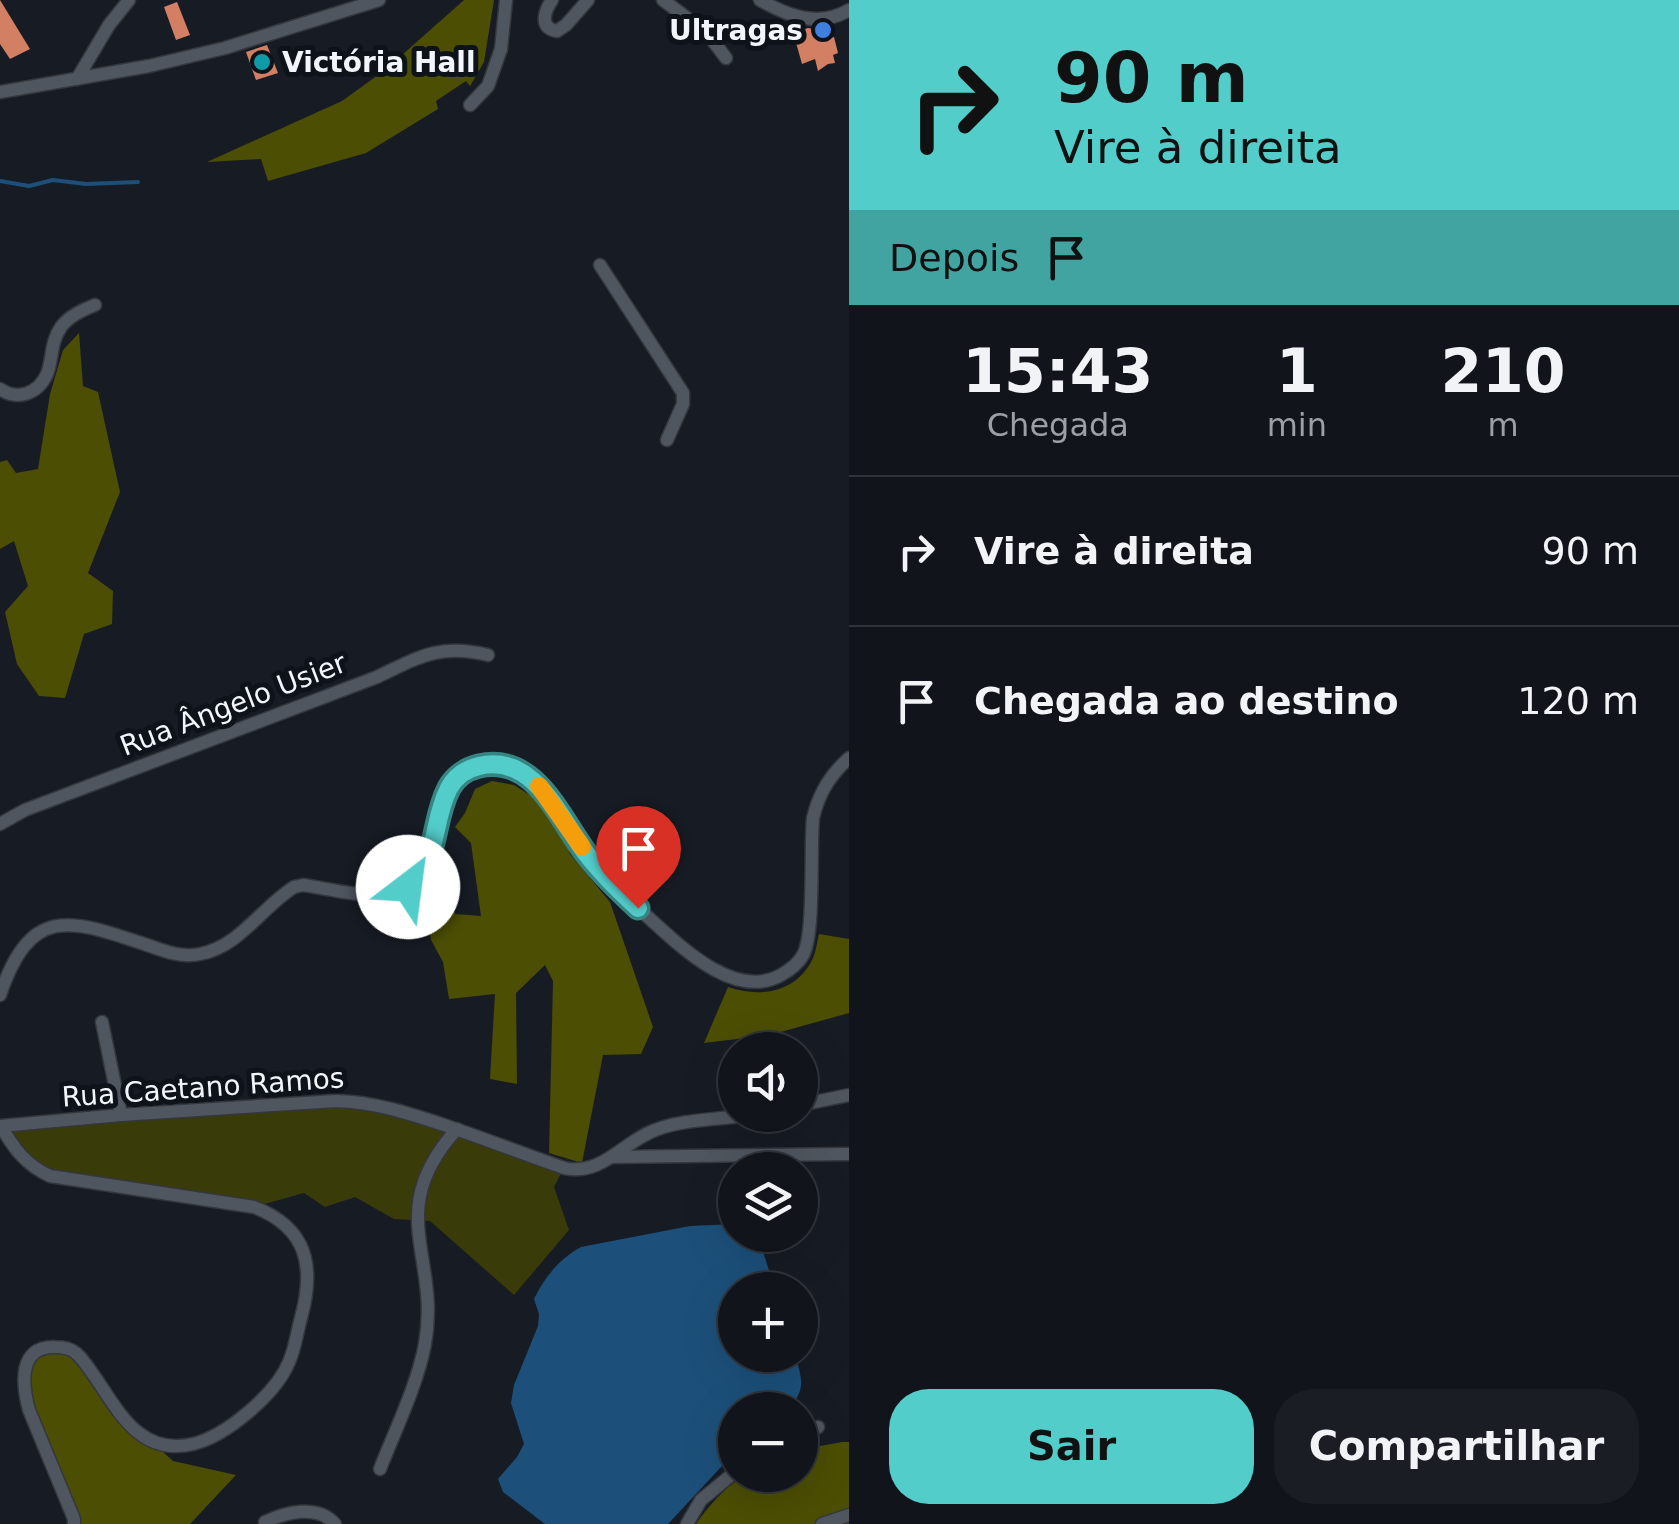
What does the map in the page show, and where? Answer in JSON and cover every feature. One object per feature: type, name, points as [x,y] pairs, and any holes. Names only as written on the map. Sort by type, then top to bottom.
[{"type":"street","points":[[77,79],[128,0]]},
{"type":"street","points":[[0,104],[4,91],[225,48],[378,0]]},
{"type":"street","points":[[470,105],[488,86],[504,37],[506,0]]},
{"type":"street","points":[[552,0],[544,17],[553,31],[566,24],[588,0]]},
{"type":"street","points":[[663,0],[707,33],[726,58]]},
{"type":"street","points":[[766,2],[795,17],[811,20],[849,10]]},
{"type":"street","points":[[600,265],[683,393],[683,404],[667,440]]},
{"type":"street","points":[[0,389],[21,396],[36,389],[47,374],[51,349],[62,326],[78,312],[95,305]]},
{"type":"street","name":"Rua Ângelo Usier","points":[[0,824],[24,810],[429,654],[449,649],[488,655]]},
{"type":"street","points":[[0,995],[16,954],[37,934],[50,928],[80,924],[172,954],[195,955],[233,940],[294,887],[373,894],[398,892],[426,867],[450,786],[467,769],[497,764],[532,779],[610,882],[690,954],[736,979],[766,981],[794,966],[804,952],[809,931],[810,845],[816,802],[826,783],[849,758]]},
{"type":"street","points":[[102,1022],[121,1115]]},
{"type":"street","points":[[818,1101],[849,1095]]},
{"type":"street","name":"Rua Caetano Ramos","points":[[1,1126],[121,1115],[362,1102],[388,1107],[575,1170],[593,1168],[656,1129],[718,1119]]},
{"type":"street","points":[[1,1126],[24,1160],[50,1176],[254,1207],[272,1214],[296,1235],[309,1272],[308,1292],[289,1362],[264,1398],[208,1440],[172,1446],[152,1442],[123,1418],[73,1350],[60,1346],[32,1352],[26,1363],[24,1393],[74,1524]]},
{"type":"street","points":[[380,1468],[425,1342],[427,1306],[416,1211],[418,1196],[440,1148],[457,1130]]},
{"type":"street","points":[[610,1157],[849,1154]]},
{"type":"street","points":[[688,1524],[701,1500],[718,1486]]},
{"type":"street","points":[[265,1522],[284,1513],[308,1512],[330,1517],[335,1524]]},
{"type":"street","points":[[822,1524],[849,1515]]},
{"type":"shaded area","points":[[464,0],[494,0],[484,62],[470,86],[466,81],[436,101],[438,109],[366,153],[268,181],[261,159],[207,162],[342,101],[385,70]]},
{"type":"shaded area","points":[[79,333],[83,386],[98,392],[120,492],[88,573],[113,591],[112,624],[84,634],[65,698],[39,696],[17,664],[5,612],[28,586],[14,541],[0,549],[0,462],[7,460],[16,473],[38,469],[50,394],[63,350]]},
{"type":"shaded area","points":[[492,781],[514,785],[533,797],[563,836],[570,854],[610,902],[653,1027],[641,1054],[603,1055],[582,1163],[549,1153],[553,981],[545,965],[516,993],[517,1084],[490,1079],[495,994],[449,999],[443,962],[431,940],[428,917],[452,901],[455,914],[481,916],[471,843],[455,827],[475,789]]},
{"type":"shaded area","points":[[819,934],[849,939],[849,1013],[781,1032],[718,1032],[718,1041],[704,1043],[728,987],[753,992],[776,990],[797,979],[814,955]]},
{"type":"shaded area","points":[[362,1102],[564,1168],[554,1187],[569,1230],[514,1295],[430,1221],[394,1219],[355,1197],[325,1207],[304,1193],[254,1207],[50,1176],[1,1126]]},
{"type":"shaded area","points":[[73,1350],[173,1461],[236,1475],[190,1524],[74,1524],[29,1410],[32,1353]]},
{"type":"shaded area","points":[[849,1442],[849,1524],[696,1524],[723,1492],[818,1492],[818,1446]]},
{"type":"water","points":[[718,1225],[718,1252],[763,1252],[769,1272],[718,1272],[718,1372],[799,1372],[799,1392],[718,1392],[718,1470],[668,1524],[545,1524],[503,1492],[498,1479],[524,1444],[511,1403],[514,1385],[538,1326],[534,1299],[560,1263],[581,1247],[690,1226]]},
{"type":"building","points":[[0,0],[30,49],[10,59],[0,44]]},
{"type":"building","points":[[177,2],[190,35],[176,40],[164,7]]},
{"type":"building","points":[[814,29],[817,40],[834,37],[838,53],[833,55],[835,63],[818,71],[815,59],[802,64],[793,32]]},
{"type":"building","name":"Victória Hall","points":[[267,45],[278,73],[256,80],[246,52]]},
{"type":"waterway","points":[[0,181],[29,186],[53,180],[86,184],[138,182]]},
{"type":"slow traffic","points":[[539,786],[582,847]]},
{"type":"place","name":"Ultragas","points":[[823,30]]},
{"type":"place","name":"Victória Hall","points":[[262,62]]},
{"type":"route","points":[[408,887],[426,867],[450,786],[467,769],[497,764],[532,779],[584,851],[638,908]]}]
